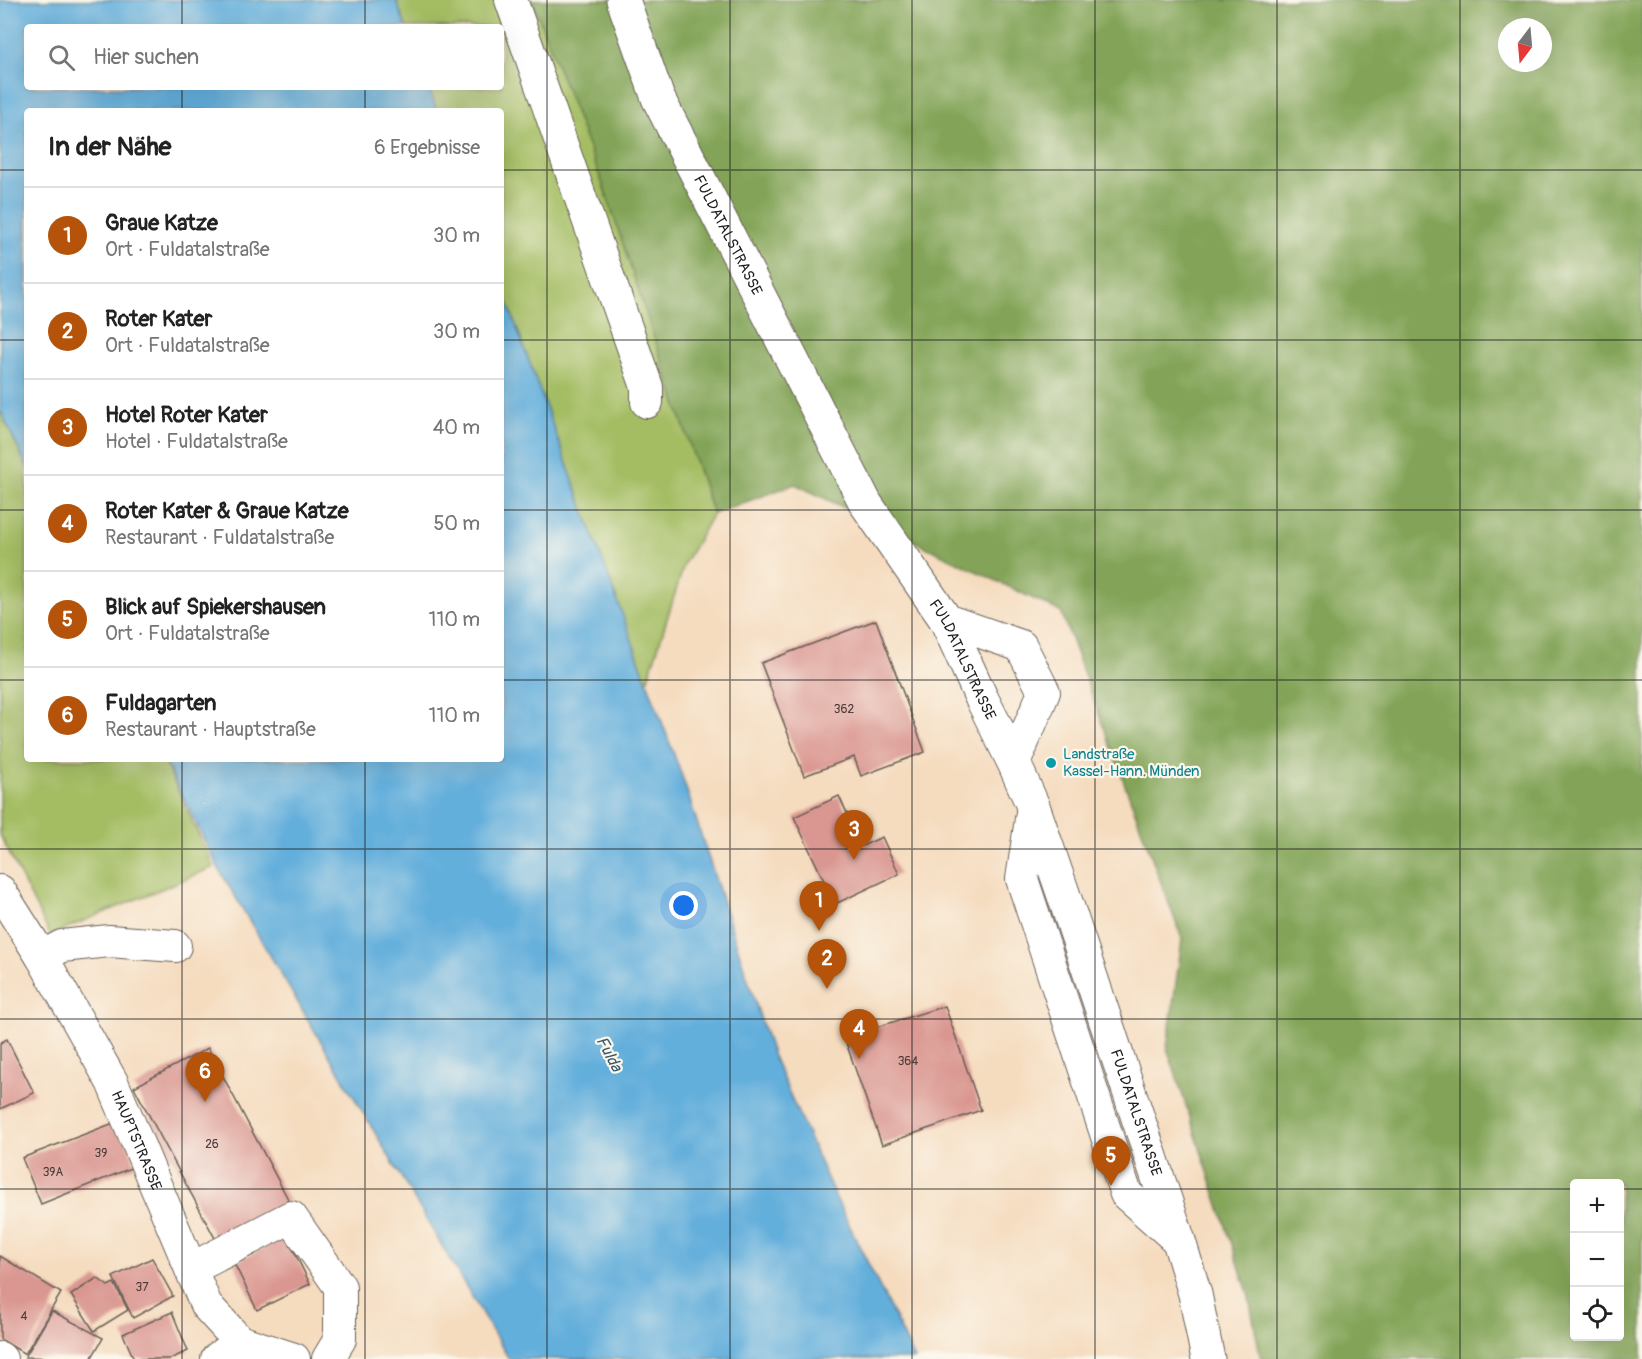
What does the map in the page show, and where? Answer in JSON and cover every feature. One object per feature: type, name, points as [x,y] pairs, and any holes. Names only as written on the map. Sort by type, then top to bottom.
[{"type":"main road","name":"FULDATALSTRASSE","points":[[622,0],[658,98],[866,504],[945,620],[1033,806],[1179,1241],[1195,1294],[1208,1359]]},
{"type":"street","points":[[511,0],[647,387],[647,402]]},
{"type":"street","points":[[945,620],[1021,646],[1044,692],[1014,763]]},
{"type":"street","name":"HAUPTSTRASSE","points":[[0,891],[42,957],[112,1082],[190,1269],[228,1350],[294,1359]]},
{"type":"street","points":[[42,957],[62,946],[110,941],[175,946]]},
{"type":"street","points":[[190,1269],[291,1217],[340,1287],[340,1339],[328,1359]]},
{"type":"green space","points":[[396,0],[532,0],[604,187],[713,514],[685,562],[647,682],[504,293],[504,108],[436,108],[429,90],[504,90],[504,24],[405,24]]},
{"type":"green space","points":[[532,0],[1642,0],[1642,1359],[1261,1359],[1248,1293],[1167,1048],[1182,939],[1061,612],[795,484],[713,514],[604,187]]},
{"type":"green space","points":[[0,410],[24,461],[24,762],[164,762],[214,867],[50,935],[0,835]]},
{"type":"water","points":[[0,0],[396,0],[405,24],[24,24],[24,90],[429,90],[436,108],[24,108],[24,461],[0,410]]},
{"type":"water","name":"Fulda","points":[[504,293],[683,779],[772,1054],[835,1196],[915,1359],[509,1359],[220,871],[166,762],[504,762]]},
{"type":"building","points":[[876,620],[925,752],[861,776],[854,757],[804,776],[761,663]]},
{"type":"building","points":[[839,796],[862,846],[882,837],[899,874],[835,904],[794,817]]},
{"type":"building","points":[[945,1006],[981,1110],[882,1145],[844,1037]]},
{"type":"building","points":[[7,1039],[34,1093],[0,1109],[0,1043]]},
{"type":"building","points":[[208,1048],[289,1201],[216,1240],[134,1087]]},
{"type":"building","points":[[119,1121],[136,1166],[41,1204],[22,1158]]},
{"type":"building","points":[[287,1237],[310,1284],[257,1310],[234,1263]]},
{"type":"building","points":[[0,1256],[61,1293],[25,1354],[0,1339]]},
{"type":"building","points":[[152,1258],[173,1296],[133,1318],[113,1277]]},
{"type":"building","points":[[97,1278],[108,1286],[114,1283],[128,1310],[94,1331],[71,1295]]},
{"type":"building","points":[[52,1311],[103,1338],[91,1359],[25,1357]]},
{"type":"building","points":[[172,1312],[188,1351],[170,1359],[134,1359],[123,1334]]},
{"type":"place","name":"Landstraße Kassel-Hann. Münden","points":[[1051,763]]},
{"type":"place","name":"Hotel Roter Kater","points":[[854,860]]},
{"type":"place","name":"Graue Katze","points":[[819,931]]},
{"type":"place","name":"Roter Kater","points":[[827,989]]},
{"type":"place","name":"Roter Kater & Graue Katze","points":[[859,1059]]},
{"type":"place","name":"Fuldagarten","points":[[205,1102]]},
{"type":"place","name":"Blick auf Spiekershausen","points":[[1111,1186]]}]
